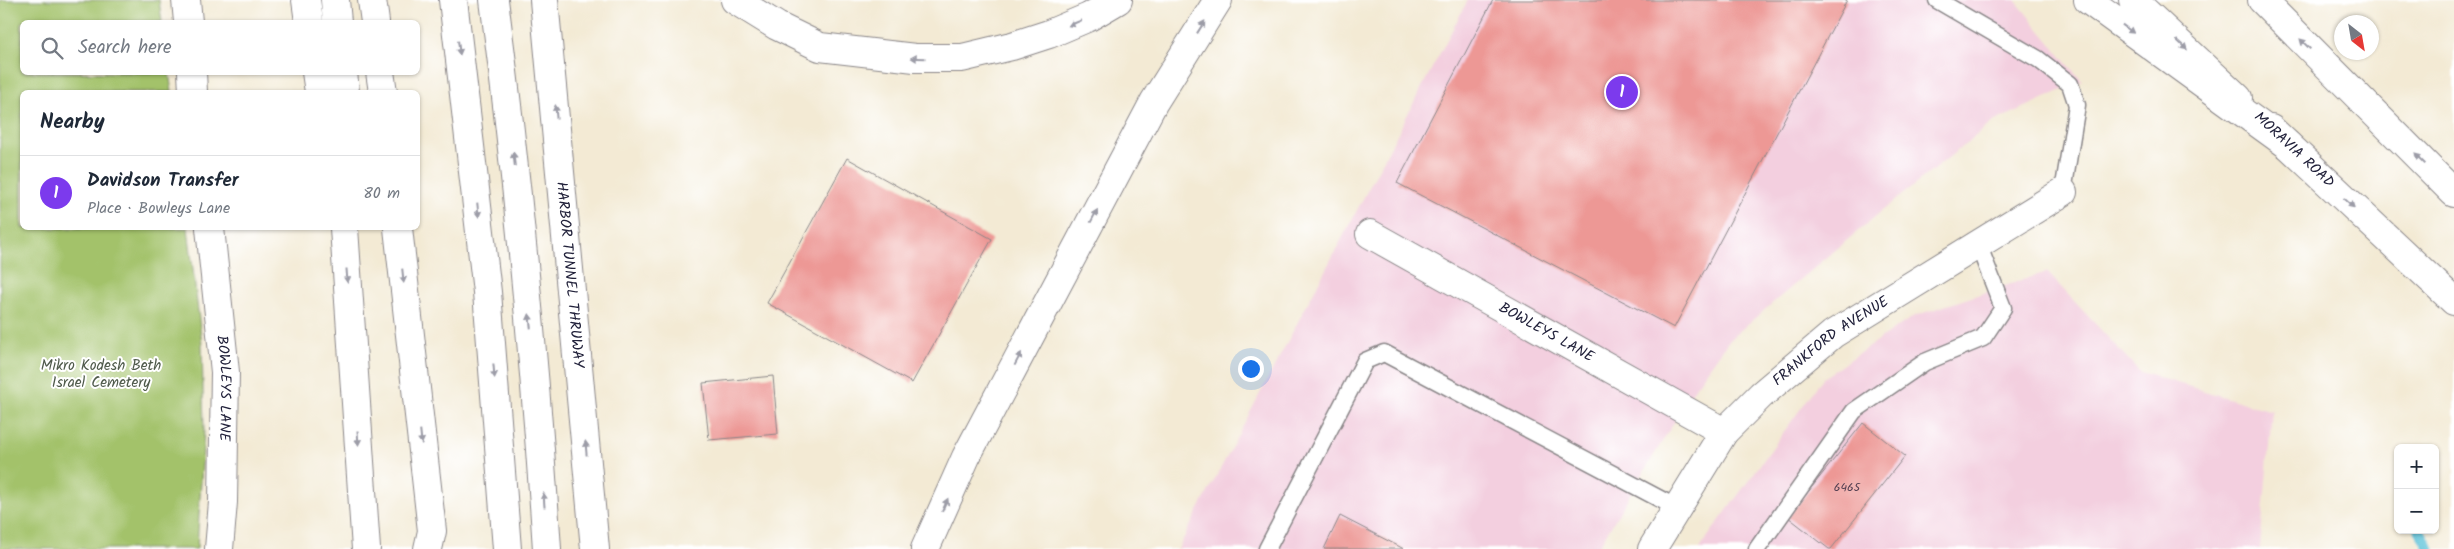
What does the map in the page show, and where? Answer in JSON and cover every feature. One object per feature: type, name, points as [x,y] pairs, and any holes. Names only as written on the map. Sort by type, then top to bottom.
[{"type":"main road","points":[[186,0],[188,20]]},
{"type":"main road","points":[[306,0],[309,20]]},
{"type":"main road","points":[[335,0],[337,20]]},
{"type":"main road","points":[[372,0],[375,20]]},
{"type":"main road","points":[[453,0],[487,292],[507,549]]},
{"type":"main road","points":[[494,0],[518,198],[537,392],[547,549]]},
{"type":"main road","name":"HARBOR TUNNEL THRUWAY","points":[[544,0],[595,549]]},
{"type":"main road","points":[[735,0],[777,26],[820,46],[915,58],[962,58],[1012,46],[1081,20],[1118,0]]},
{"type":"main road","points":[[925,549],[966,457],[1154,102],[1218,0]]},
{"type":"main road","points":[[2088,0],[2288,145]]},
{"type":"main road","name":"MORAVIA ROAD","points":[[2133,0],[2454,301]]},
{"type":"main road","points":[[2262,0],[2454,194]]},
{"type":"main road","points":[[192,75],[193,90]]},
{"type":"main road","points":[[316,75],[319,90]]},
{"type":"main road","points":[[343,75],[345,90]]},
{"type":"main road","points":[[380,75],[383,90]]},
{"type":"main road","name":"FRANKFORD AVENUE","points":[[1652,549],[1724,432],[1761,395],[1833,334],[2063,192]]},
{"type":"main road","name":"BOWLEYS LANE","points":[[210,230],[225,372],[223,502],[219,549]]},
{"type":"main road","points":[[344,230],[366,549]]},
{"type":"main road","points":[[398,230],[434,543]]},
{"type":"main road","name":"BOWLEYS LANE","points":[[1370,234],[1724,432]]},
{"type":"lane","points":[[1937,0],[2038,60],[2070,84],[2077,105],[2063,192]]},
{"type":"lane","points":[[1757,549],[1854,411],[1924,362],[1983,338],[2003,308],[1978,244]]},
{"type":"lane","points":[[1266,549],[1365,360],[1384,353],[1678,508]]},
{"type":"shaded area","points":[[1468,0],[2015,0],[2082,81],[1993,122],[1877,215],[1730,339],[1696,386],[1597,549],[1178,549]]},
{"type":"shaded area","points":[[2047,272],[2140,372],[2272,411],[2260,549],[1699,549],[1823,378],[1914,316]]},
{"type":"green space","name":"Mikro Kodesh Beth Israel Cemetery","points":[[0,0],[159,0],[162,20],[20,20],[20,75],[169,75],[172,90],[20,90],[20,230],[188,230],[202,344],[204,431],[197,549],[0,549]]},
{"type":"building","points":[[1493,0],[1847,0],[1674,328],[1397,183]]},
{"type":"building","points":[[847,158],[992,239],[912,383],[767,303]]},
{"type":"building","points":[[773,376],[778,434],[709,440],[703,383]]},
{"type":"building","points":[[1863,423],[1905,456],[1831,549],[1829,549],[1788,517]]},
{"type":"building","points":[[1340,516],[1404,549],[1324,549]]},
{"type":"waterway","points":[[2421,534],[2430,549]]},
{"type":"place","name":"Davidson Transfer","points":[[1622,92]]}]
